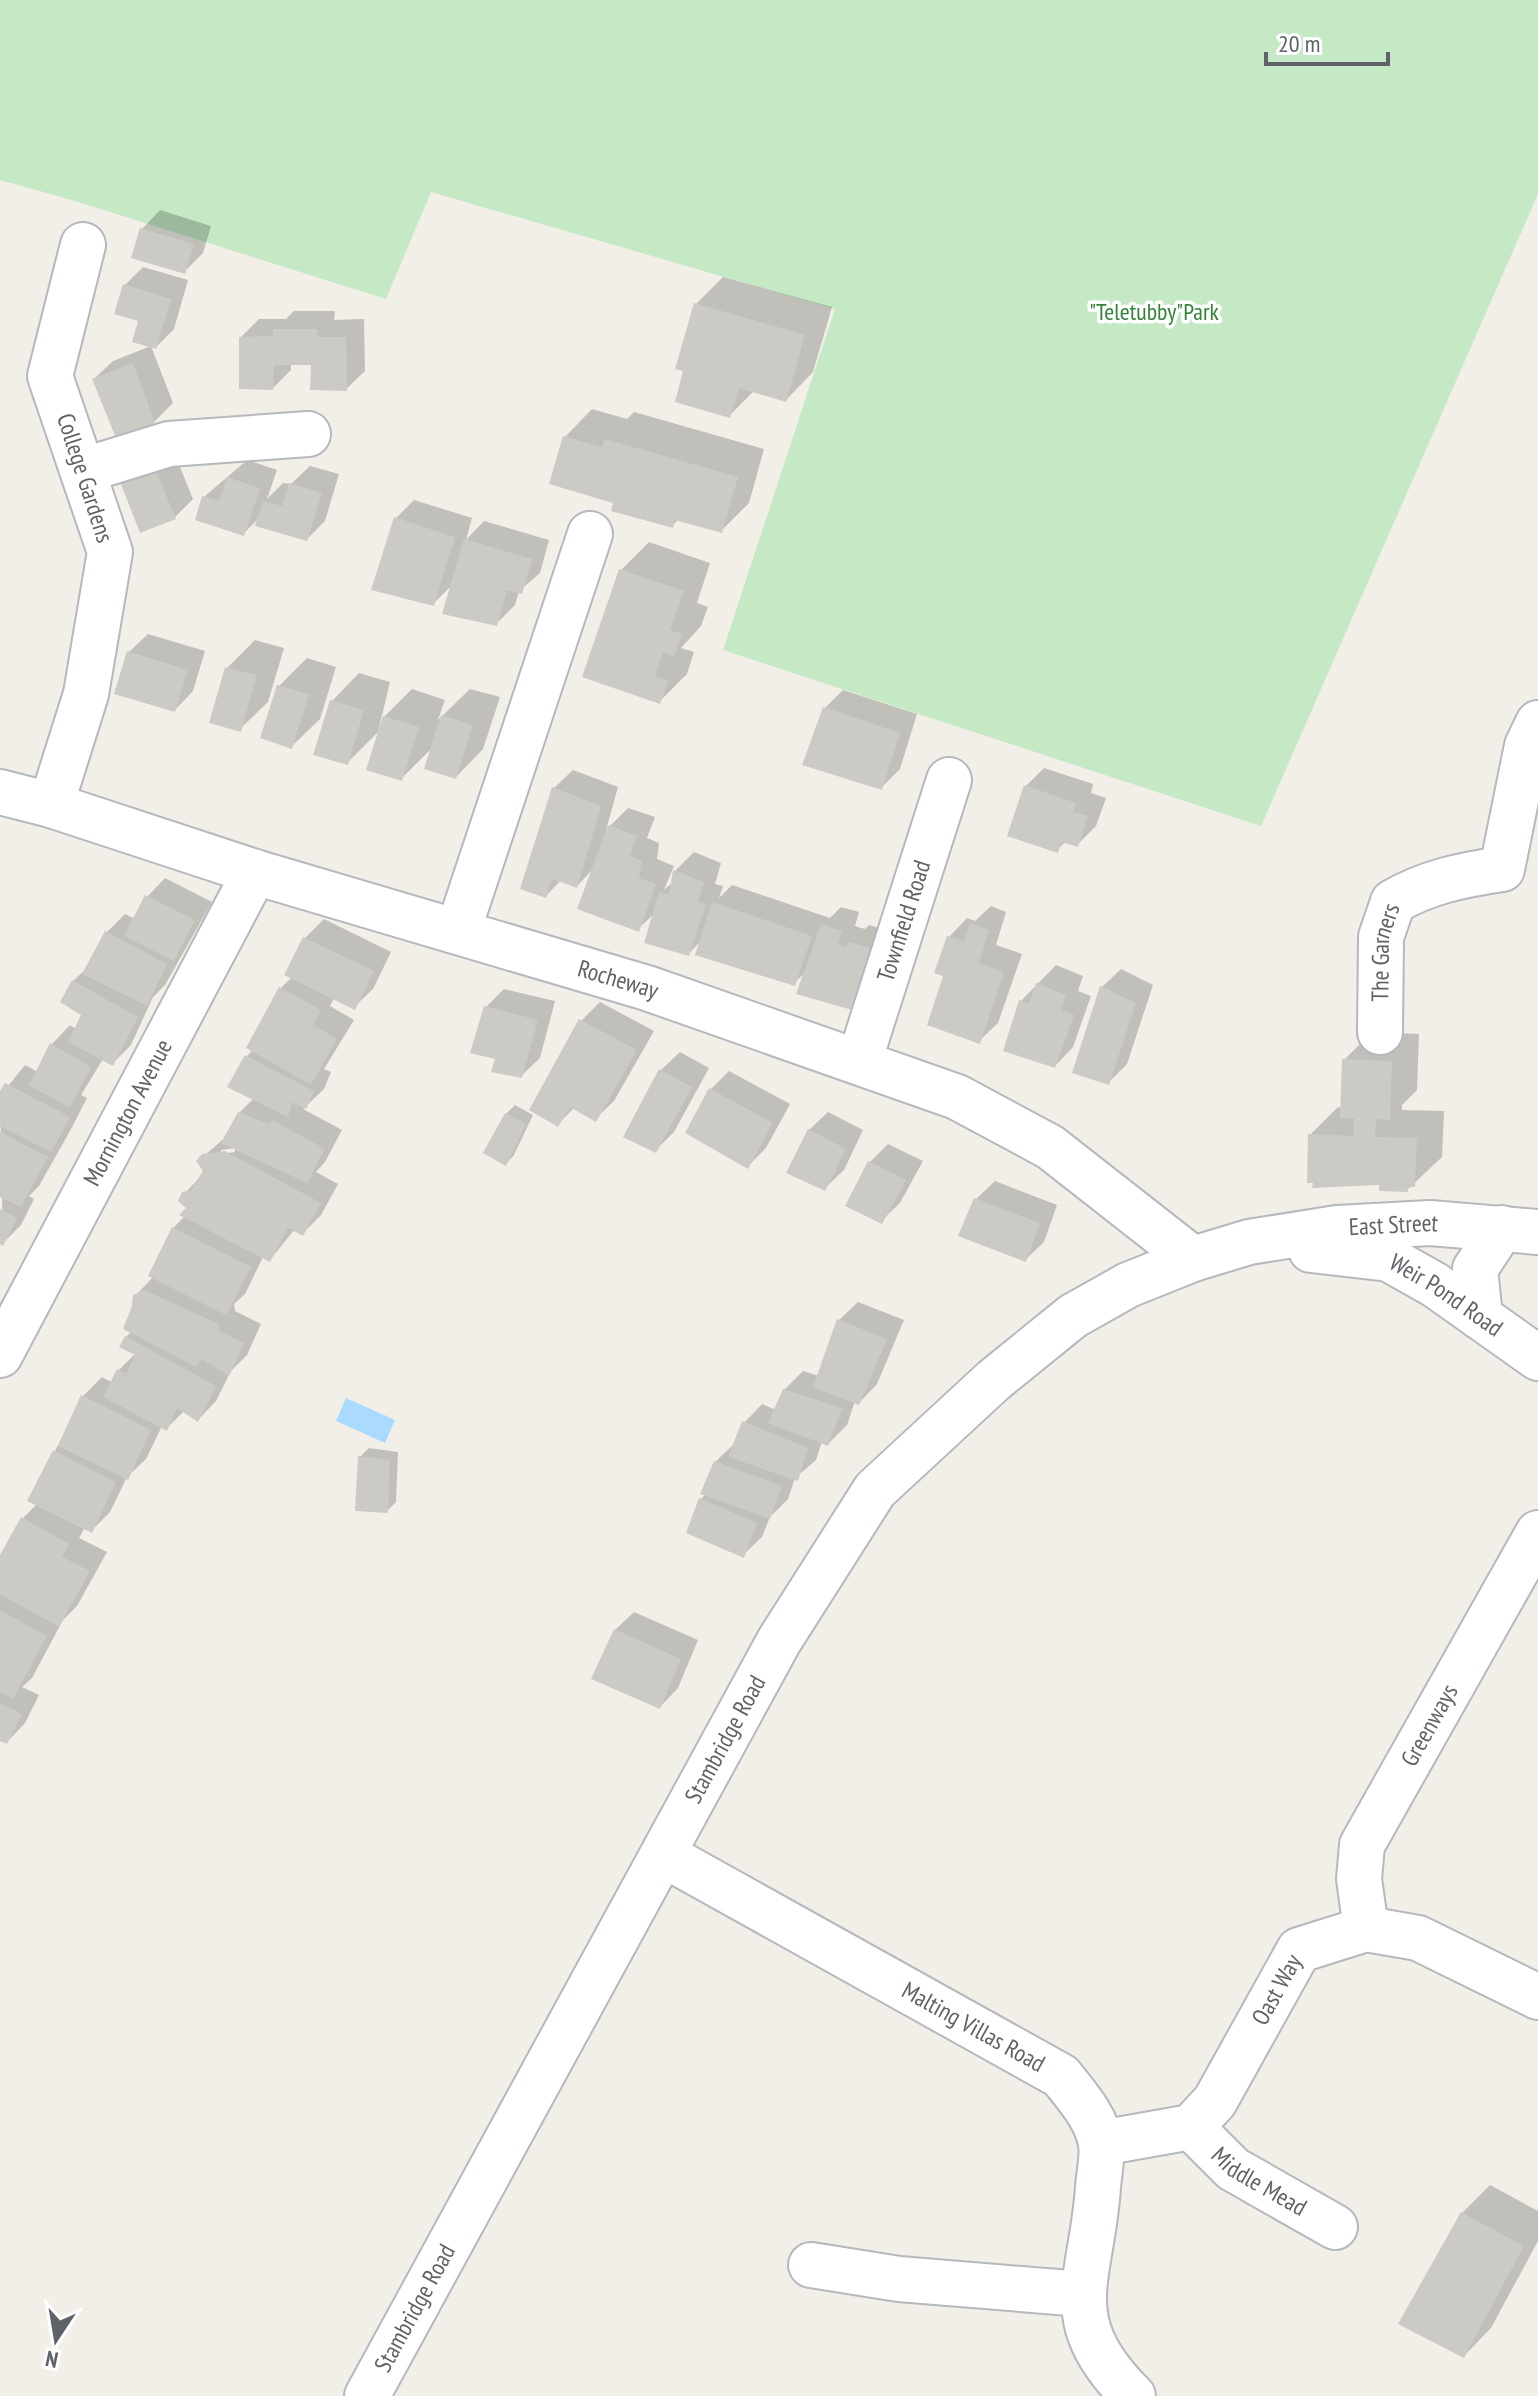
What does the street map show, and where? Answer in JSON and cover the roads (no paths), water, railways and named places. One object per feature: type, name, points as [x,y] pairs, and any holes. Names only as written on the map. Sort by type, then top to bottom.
[{"type":"street","name":"College Gardens","points":[[51,805],[86,694],[110,552],[85,470],[50,376],[83,245]]},
{"type":"street","points":[[85,470],[169,444],[308,434]]},
{"type":"street","points":[[458,931],[590,534]]},
{"type":"street","name":"The Garners","points":[[1380,1032],[1381,937],[1393,902],[1416,888],[1454,877],[1502,869],[1527,746],[1538,723]]},
{"type":"street","name":"Townfield Road","points":[[859,1062],[949,780]]},
{"type":"street","name":"Rocheway","points":[[0,792],[51,805],[255,872],[647,988],[957,1097],[1005,1120],[1050,1147],[1193,1259]]},
{"type":"street","name":"Mornington Avenue","points":[[0,1355],[255,872]]},
{"type":"street","name":"East Street","points":[[1249,1242],[1352,1227],[1430,1223],[1520,1230]]},
{"type":"street","points":[[1480,1317],[1475,1269],[1520,1230]]},
{"type":"street","name":"Stambridge Road","points":[[367,2396],[779,1641],[875,1490],[994,1380],[1073,1316],[1128,1285],[1193,1259],[1249,1242]]},
{"type":"street","name":"Weir Pond Road","points":[[1249,1242],[1389,1259],[1435,1285],[1538,1358]]},
{"type":"street","name":"Greenways","points":[[1366,1929],[1359,1879],[1362,1845],[1538,1533]]},
{"type":"street","name":"Malting Villas Road","points":[[664,1855],[1061,2076],[1086,2107],[1101,2143],[1096,2221],[1082,2294],[1090,2341],[1119,2391]]},
{"type":"street","name":"Oast Way","points":[[1191,2127],[1215,2101],[1299,1950],[1366,1929],[1418,1938],[1538,1997]]},
{"type":"street","points":[[1101,2143],[1191,2127]]},
{"type":"street","name":"Middle Mead","points":[[1191,2127],[1233,2169],[1335,2227]]},
{"type":"street","points":[[811,2265],[899,2279],[1082,2294]]},
{"type":"water","points":[[346,1398],[395,1420],[385,1443],[336,1421]]},
{"type":"park label","name":"\"Teletubby\"Park","points":[[1154,312]]}]
